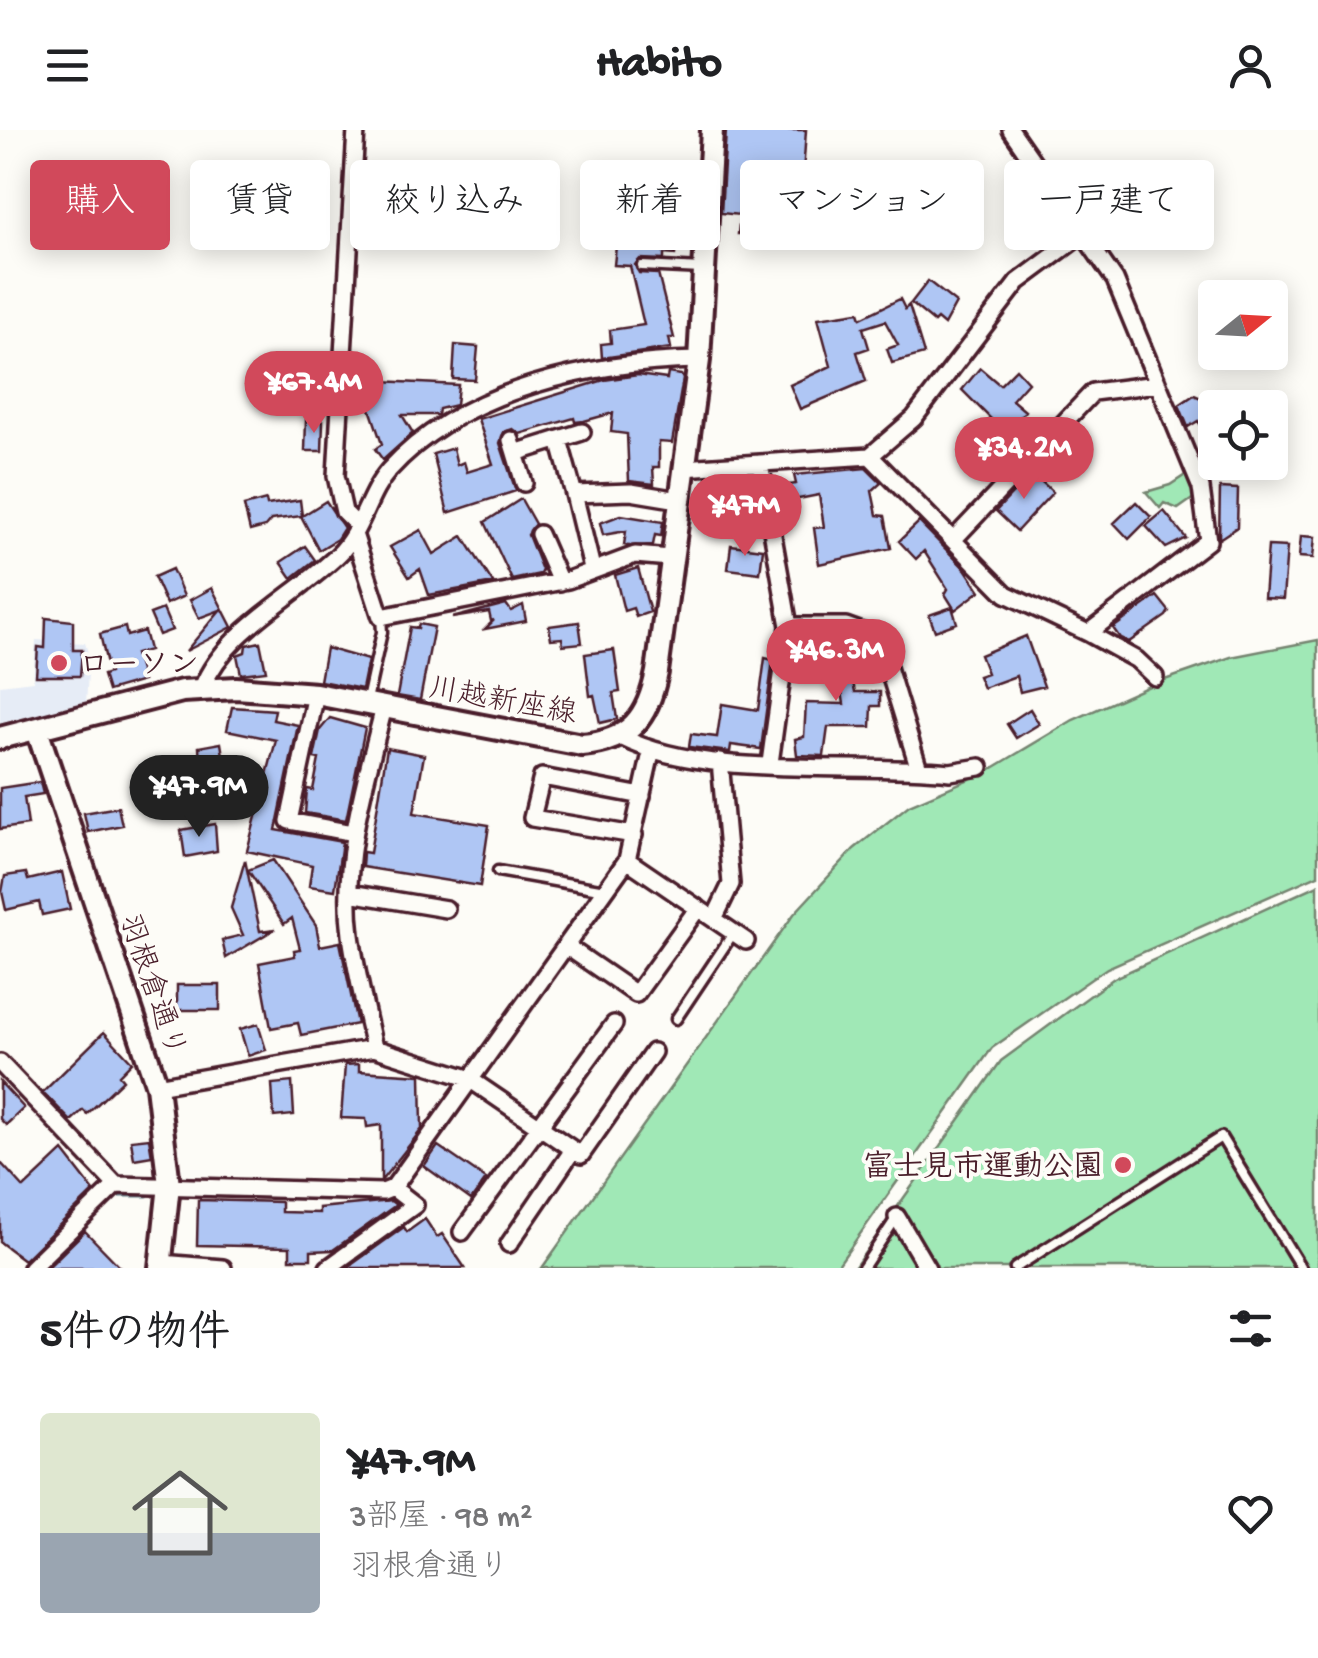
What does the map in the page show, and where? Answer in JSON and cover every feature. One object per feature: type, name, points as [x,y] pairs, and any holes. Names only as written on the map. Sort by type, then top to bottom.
[{"type":"main road","points":[[620,737],[635,727],[652,697],[698,360],[712,130]]},
{"type":"main road","name":"川越新座線","points":[[0,738],[202,688],[316,694],[582,745],[620,737]]},
{"type":"main road","name":"羽根倉通り","points":[[37,730],[157,1086],[170,1185],[160,1266]]},
{"type":"street","points":[[356,130],[336,476],[344,512],[356,530],[381,616],[560,582],[634,556],[670,558]]},
{"type":"street","points":[[1011,130],[1032,160]]},
{"type":"street","points":[[683,468],[870,456],[914,418],[1018,282],[1061,250]]},
{"type":"street","points":[[1088,633],[1208,540],[1201,488],[1115,280],[1095,250]]},
{"type":"street","points":[[202,688],[210,668],[234,642],[341,553],[388,472],[444,422],[536,383],[649,361],[698,360]]},
{"type":"street","points":[[953,540],[1093,392],[1158,384]]},
{"type":"street","points":[[524,482],[513,447],[582,432]]},
{"type":"street","points":[[559,440],[592,568]]},
{"type":"street","points":[[870,456],[1006,594],[1088,633],[1136,660],[1156,677]]},
{"type":"street","points":[[760,463],[789,626],[770,763]]},
{"type":"street","points":[[574,494],[620,491],[679,500]]},
{"type":"street","points":[[540,534],[560,582]]},
{"type":"street","points":[[789,626],[846,626],[878,638],[919,769]]},
{"type":"street","points":[[316,694],[289,821],[353,833]]},
{"type":"street","points":[[374,1048],[350,933],[350,893],[353,833],[375,705]]},
{"type":"street","points":[[620,737],[651,753],[720,761],[950,772],[980,767]]},
{"type":"street","points":[[31,1268],[116,1185],[383,1192],[393,1188],[627,860],[651,753]]},
{"type":"street","points":[[714,919],[732,884],[720,761]]},
{"type":"street","points":[[634,835],[532,818],[542,776],[642,796]]},
{"type":"street","points":[[627,860],[740,937]]},
{"type":"street","points":[[350,893],[446,909]]},
{"type":"street","points":[[566,946],[636,994],[698,908]]},
{"type":"street","points":[[462,1232],[614,1024]]},
{"type":"street","points":[[157,1086],[374,1048],[468,1078],[581,1155],[653,1052]]},
{"type":"street","points":[[0,1063],[116,1185]]},
{"type":"street","points":[[509,1244],[573,1150]]},
{"type":"street","points":[[328,1268],[414,1205],[393,1188]]},
{"type":"street","points":[[897,1217],[928,1268]]},
{"type":"street","points":[[160,1266],[222,1268]]},
{"type":"lane","points":[[642,266],[704,269]]},
{"type":"lane","points":[[375,705],[381,616]]},
{"type":"lane","points":[[498,872],[605,890]]},
{"type":"lane","points":[[676,1019],[740,937]]},
{"type":"lane","points":[[1015,1268],[1220,1137],[1301,1268]]},
{"type":"lane","points":[[863,1268],[897,1217]]},
{"type":"shaded area","points":[[36,640],[85,643],[89,656],[86,705],[0,724],[0,685],[33,681]]},
{"type":"green space","points":[[1190,472],[1198,495],[1178,509],[1164,503],[1160,508],[1146,492],[1170,485]]},
{"type":"green space","points":[[1318,640],[1318,875],[1107,968],[992,1048],[836,1268],[542,1268],[794,914],[854,849],[909,805],[988,771],[1073,720],[1156,683],[1231,657]]},
{"type":"green space","name":"富士見市運動公園","points":[[1318,885],[1318,1268],[854,1268],[1001,1061],[1114,978]]},
{"type":"building","points":[[726,130],[806,130],[804,160],[740,160],[740,215],[721,213]]},
{"type":"building","points":[[616,250],[675,250],[675,255],[664,254],[664,260],[640,259],[635,265],[639,273],[658,274],[674,338],[669,338],[671,348],[602,358],[601,344],[611,343],[610,330],[644,325],[630,266],[614,265]]},
{"type":"building","points":[[928,281],[956,303],[944,325],[937,319],[934,322],[911,303]]},
{"type":"building","points":[[900,299],[905,309],[909,305],[924,354],[892,363],[887,349],[898,345],[885,321],[863,328],[869,348],[857,352],[866,381],[800,409],[790,385],[831,366],[818,318],[859,312],[861,318]]},
{"type":"building","points":[[455,345],[478,347],[475,380],[453,379]]},
{"type":"building","points":[[980,368],[1000,385],[1016,369],[1028,382],[1012,400],[1025,411],[1012,428],[1027,445],[999,475],[970,446],[994,422],[962,390]]},
{"type":"building","points":[[668,373],[683,379],[672,443],[659,442],[659,467],[653,467],[654,484],[629,481],[627,434],[611,432],[613,413],[584,421],[575,422],[574,418],[520,434],[513,429],[504,432],[500,443],[516,491],[448,513],[433,454],[453,448],[457,465],[464,462],[467,472],[493,464],[478,419],[604,380],[638,375],[667,379]]},
{"type":"building","points":[[380,381],[458,385],[456,405],[439,409],[438,415],[402,415],[413,433],[383,460],[375,449],[382,444],[363,388]]},
{"type":"building","points":[[1194,395],[1198,397],[1198,421],[1188,427],[1179,405]]},
{"type":"building","points":[[306,420],[323,421],[322,451],[305,451]]},
{"type":"building","points":[[866,468],[881,483],[872,491],[877,515],[885,516],[891,548],[819,564],[814,528],[824,527],[819,495],[778,503],[776,487],[796,484],[794,475]]},
{"type":"building","points":[[1032,473],[1053,492],[1017,531],[996,511]]},
{"type":"building","points":[[751,476],[756,503],[715,506],[713,485],[727,484],[727,478]]},
{"type":"building","points":[[1220,488],[1238,489],[1237,527],[1219,539]]},
{"type":"building","points":[[521,499],[535,524],[528,535],[542,570],[540,574],[512,580],[485,522]]},
{"type":"building","points":[[266,500],[267,505],[300,500],[302,516],[326,501],[344,528],[337,539],[319,550],[301,516],[271,520],[265,527],[250,531],[244,506]]},
{"type":"building","points":[[1136,502],[1151,517],[1129,539],[1114,523]]},
{"type":"building","points":[[1164,511],[1186,538],[1166,548],[1146,526]]},
{"type":"building","points":[[621,515],[663,522],[661,536],[655,535],[653,545],[628,546],[624,545],[626,531],[603,535],[600,523]]},
{"type":"building","points":[[919,522],[966,570],[980,591],[955,610],[945,594],[948,589],[924,551],[916,559],[899,541]]},
{"type":"building","points":[[421,530],[434,554],[463,536],[493,583],[429,595],[420,569],[409,577],[390,547]]},
{"type":"building","points":[[1301,536],[1315,537],[1313,558],[1299,557]]},
{"type":"building","points":[[731,545],[763,549],[760,573],[728,569]]},
{"type":"building","points":[[305,546],[315,560],[292,578],[281,562]]},
{"type":"building","points":[[1268,546],[1287,547],[1283,599],[1264,598]]},
{"type":"building","points":[[638,568],[650,612],[636,617],[633,608],[624,611],[615,575]]},
{"type":"building","points":[[172,569],[184,596],[166,604],[154,577]]},
{"type":"building","points":[[212,588],[232,627],[186,651],[220,610],[199,618],[190,600]]},
{"type":"building","points":[[1157,596],[1169,611],[1166,616],[1129,642],[1120,638],[1113,628]]},
{"type":"building","points":[[506,604],[511,611],[523,605],[526,621],[485,629],[494,620],[491,621],[489,612],[452,618]]},
{"type":"building","points":[[952,607],[957,623],[935,631],[929,615]]},
{"type":"building","points":[[163,609],[172,630],[159,635],[150,614]]},
{"type":"building","name":"ローソン","points":[[46,618],[73,621],[73,650],[82,650],[80,676],[36,676],[38,647],[45,648]]},
{"type":"building","points":[[579,622],[582,643],[563,645],[562,638],[551,639],[549,626]]},
{"type":"building","points":[[419,624],[434,627],[420,700],[397,696],[410,627],[418,628]]},
{"type":"building","points":[[125,627],[127,636],[144,631],[149,650],[135,654],[143,681],[108,691],[103,675],[109,673],[100,634]]},
{"type":"building","points":[[1026,636],[1044,686],[1020,692],[1016,676],[983,688],[978,676],[987,673],[980,655]]},
{"type":"building","points":[[844,637],[855,692],[880,692],[880,706],[872,706],[871,727],[828,727],[824,756],[797,755],[795,739],[804,737],[806,703],[844,704],[839,673],[827,675],[822,639]]},
{"type":"building","points":[[260,642],[266,671],[241,674],[237,655],[245,652],[246,645]]},
{"type":"building","points":[[326,648],[368,660],[362,689],[320,681]]},
{"type":"building","points":[[614,650],[620,692],[613,693],[617,719],[600,723],[594,695],[590,696],[585,654]]},
{"type":"building","points":[[765,658],[773,660],[761,749],[731,745],[730,752],[689,747],[691,734],[717,737],[722,704],[758,710]]},
{"type":"building","points":[[232,707],[275,710],[273,720],[298,725],[276,830],[342,842],[335,890],[309,886],[312,865],[247,851],[276,740],[227,730]]},
{"type":"building","points":[[1030,709],[1039,724],[1016,738],[1007,724]]},
{"type":"building","points":[[330,718],[365,728],[346,820],[305,813],[307,789],[313,790],[319,759],[314,758],[320,730]]},
{"type":"building","points":[[221,743],[232,810],[204,818],[199,747]]},
{"type":"building","points":[[387,748],[424,755],[414,813],[489,825],[480,886],[362,867],[363,852],[370,853]]},
{"type":"building","points":[[40,782],[43,794],[24,797],[28,825],[0,829],[0,788]]},
{"type":"building","points":[[118,807],[122,825],[88,832],[84,813]]},
{"type":"building","points":[[215,824],[217,851],[185,857],[181,830]]},
{"type":"building","points":[[245,860],[260,931],[275,929],[226,958],[222,940],[243,935],[231,908]]},
{"type":"building","points":[[273,860],[316,925],[320,946],[340,942],[357,1024],[301,1035],[298,1023],[271,1028],[259,963],[295,956],[294,950],[300,949],[292,918],[284,924],[248,870]]},
{"type":"building","points":[[62,872],[70,909],[42,915],[39,902],[6,910],[2,892],[5,876],[26,873],[28,880]]},
{"type":"building","points":[[177,985],[220,985],[220,1010],[177,1010]]},
{"type":"building","points":[[258,1024],[266,1050],[248,1056],[240,1029]]},
{"type":"building","points":[[104,1032],[132,1062],[119,1075],[123,1080],[87,1114],[83,1110],[71,1121],[43,1092]]},
{"type":"building","points":[[359,1064],[359,1071],[421,1075],[422,1129],[381,1181],[381,1125],[367,1127],[366,1119],[341,1118],[345,1065]]},
{"type":"building","points":[[0,1082],[24,1108],[6,1125],[0,1119]]},
{"type":"building","points":[[292,1082],[294,1115],[274,1117],[272,1084]]},
{"type":"building","points":[[149,1138],[152,1156],[134,1159],[131,1140]]},
{"type":"building","points":[[438,1146],[486,1179],[471,1200],[424,1166]]},
{"type":"building","points":[[63,1151],[94,1191],[24,1260],[0,1242],[0,1162],[24,1188]]},
{"type":"building","points":[[198,1200],[281,1202],[281,1212],[319,1213],[319,1208],[391,1201],[396,1205],[333,1250],[311,1251],[311,1259],[290,1259],[290,1247],[197,1245]]},
{"type":"building","points":[[425,1219],[437,1237],[442,1234],[465,1268],[347,1268],[404,1227],[407,1232]]},
{"type":"building","points":[[85,1231],[121,1268],[47,1268]]},
{"type":"waterway","points":[[116,1195],[147,1195]]},
{"type":"waterway","points":[[42,1268],[76,1234]]},
{"type":"place","name":"ローソン","points":[[59,663]]},
{"type":"place","name":"富士見市運動公園","points":[[1123,1165]]}]
